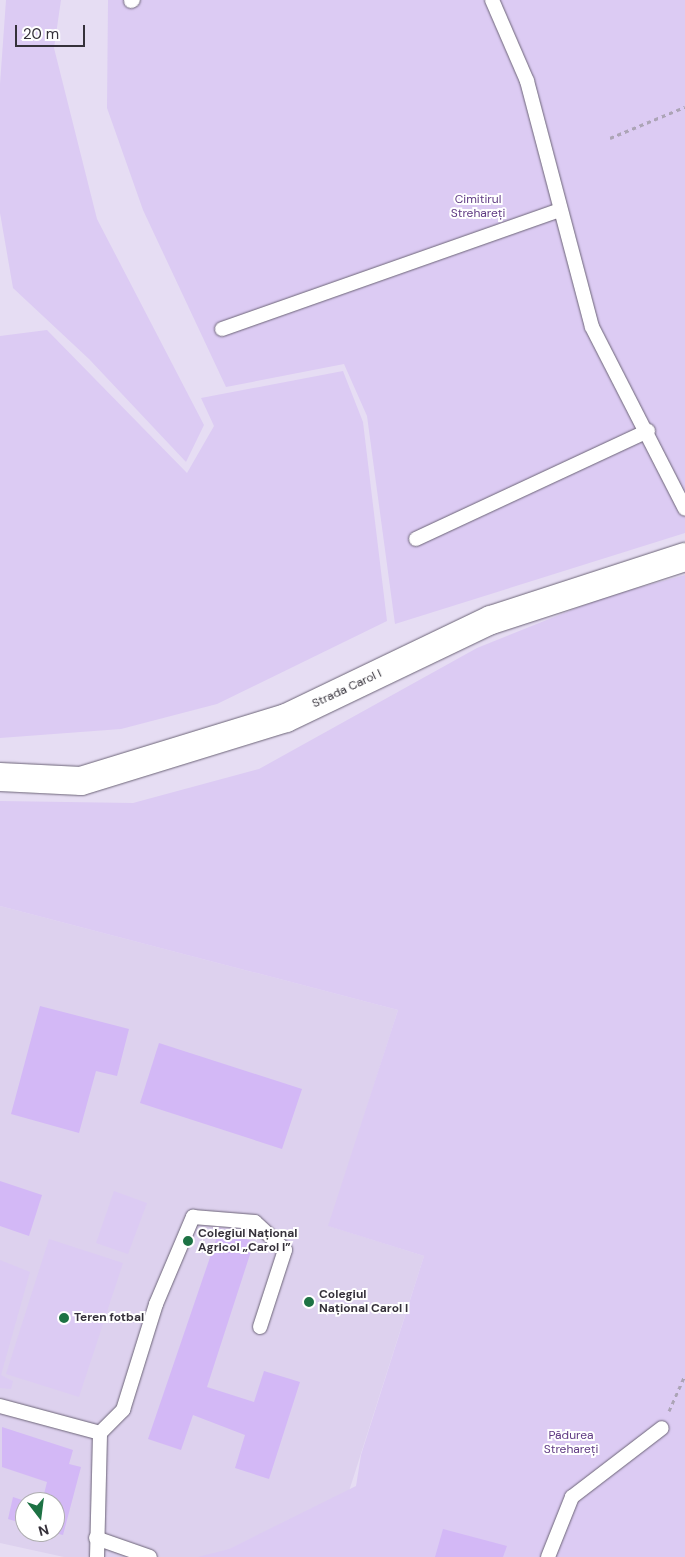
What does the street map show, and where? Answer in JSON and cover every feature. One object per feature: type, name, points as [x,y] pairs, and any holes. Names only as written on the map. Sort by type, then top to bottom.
[{"type":"street","name":"Strada Carol I","points":[[0,777],[81,781],[286,718],[491,620],[685,557]]},
{"type":"lane","points":[[492,0],[527,81],[592,327],[648,431],[685,509]]},
{"type":"lane","points":[[222,329],[560,210]]},
{"type":"lane","points":[[416,539],[648,431]]},
{"type":"lane","points":[[97,1557],[100,1433],[123,1410],[156,1304],[193,1217],[255,1222],[286,1250],[260,1327]]},
{"type":"lane","points":[[0,1406],[100,1433]]},
{"type":"lane","points":[[548,1557],[572,1497],[662,1428]]},
{"type":"lane","points":[[96,1538],[150,1557]]},
{"type":"path","points":[[610,138],[685,107]]},
{"type":"path","points":[[662,1428],[685,1374]]},
{"type":"shaded area","name":"Colegiul Național Agricol „Carol I”","points":[[0,906],[398,1010],[329,1226],[424,1256],[328,1557],[64,1557],[0,1543]]},
{"type":"green space","points":[[6,0],[61,0],[54,48],[97,219],[204,425],[186,462],[89,359],[13,288],[0,213],[0,84]]},
{"type":"green space","name":"Cimitirul Strehareți","points":[[108,0],[685,0],[685,533],[395,624],[367,416],[344,364],[226,387],[143,210],[107,108]]},
{"type":"green space","points":[[47,330],[187,473],[214,426],[201,398],[343,371],[363,422],[387,621],[217,704],[121,729],[0,738],[0,336]]},
{"type":"green space","name":"Pădurea Strehareți","points":[[685,575],[685,1557],[198,1557],[229,1549],[356,1486],[361,1455],[424,1256],[328,1226],[398,1010],[0,906],[0,801],[133,803],[259,769],[477,648],[604,597]]},
{"type":"green space","points":[[114,1191],[147,1203],[128,1254],[96,1243]]},
{"type":"green space","name":"Teren fotbal","points":[[49,1239],[123,1263],[79,1397],[6,1374]]},
{"type":"green space","points":[[0,1260],[30,1272],[1,1375],[13,1381],[11,1389],[0,1388]]},
{"type":"building","points":[[40,1006],[129,1029],[117,1076],[96,1071],[79,1133],[11,1114]]},
{"type":"building","points":[[159,1043],[302,1089],[282,1149],[140,1103]]},
{"type":"building","points":[[0,1181],[42,1195],[29,1236],[0,1226]]},
{"type":"building","points":[[220,1228],[254,1242],[207,1387],[254,1402],[264,1371],[300,1382],[269,1479],[235,1468],[245,1435],[193,1415],[181,1450],[148,1439]]},
{"type":"building","points":[[2,1427],[73,1450],[69,1464],[81,1467],[65,1527],[65,1492],[44,1492],[47,1482],[2,1467]]},
{"type":"building","points":[[13,1497],[15,1498],[15,1521],[8,1519]]},
{"type":"building","points":[[443,1529],[507,1546],[503,1557],[435,1557]]},
{"type":"place","name":"Colegiul Național Agricol „Carol I”","points":[[188,1241]]},
{"type":"place","name":"Colegiul Național Carol l","points":[[309,1302]]},
{"type":"place","name":"Teren fotbal","points":[[64,1318]]}]
